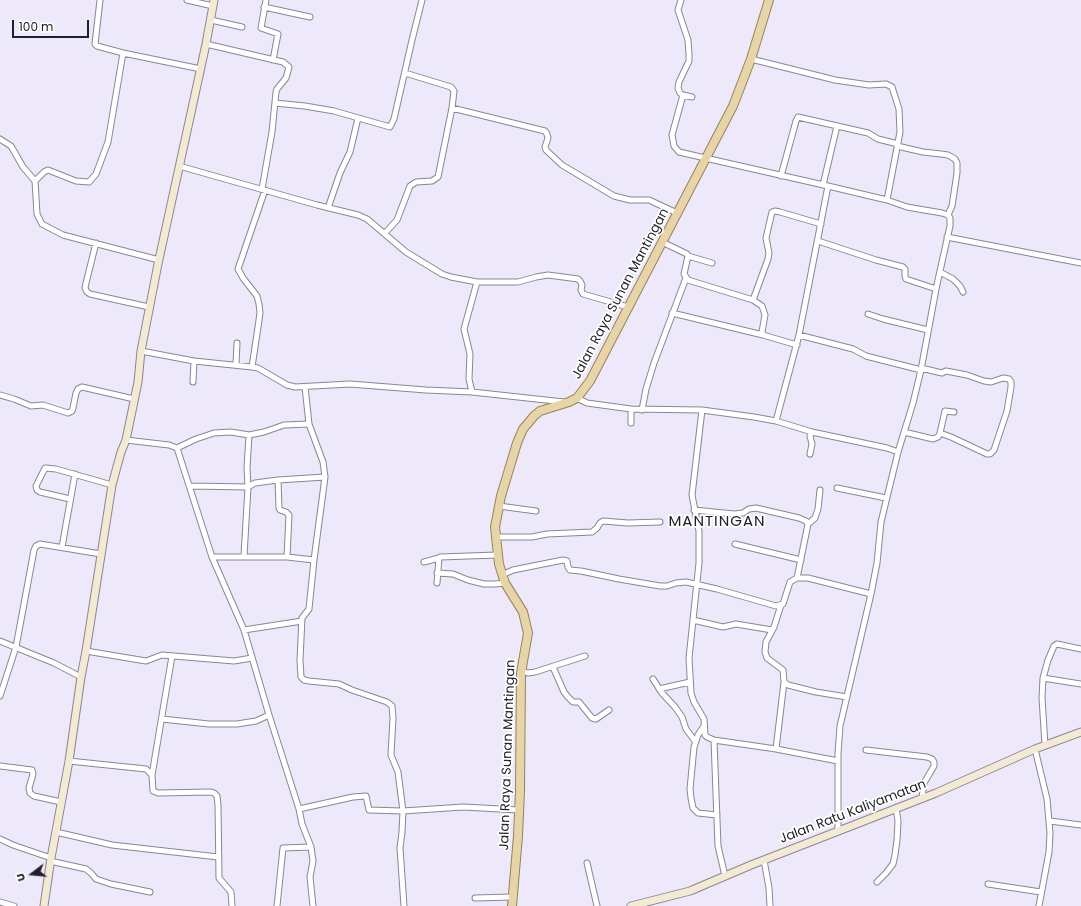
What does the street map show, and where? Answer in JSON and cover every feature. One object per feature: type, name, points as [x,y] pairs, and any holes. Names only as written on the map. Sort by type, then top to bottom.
[{"type":"main road","name":"Jalan Raya Sunan Mantingan","points":[[512,906],[519,810],[521,672],[528,633],[526,621],[520,605],[504,579],[497,555],[495,537],[495,527],[499,506],[511,462],[523,429],[534,416],[540,411],[573,400],[587,386],[735,101],[751,59],[770,0]]},
{"type":"street","points":[[100,0],[95,44],[97,46],[200,69]]},
{"type":"street","points":[[44,906],[50,859],[69,761],[112,485],[121,452],[126,440],[139,372],[141,351],[149,307],[211,20],[213,3],[187,0]]},
{"type":"street","points":[[266,0],[261,28],[278,34],[273,60]]},
{"type":"street","points":[[275,103],[305,106],[390,127],[394,119],[422,0]]},
{"type":"street","points":[[681,0],[678,7],[679,15],[686,33],[689,47],[689,61],[678,85],[679,91],[683,95],[692,97]]},
{"type":"street","points":[[264,7],[310,17]]},
{"type":"street","points":[[211,20],[242,27]]},
{"type":"street","points":[[206,44],[283,62],[289,67],[286,78],[277,89],[263,190],[238,269],[257,296],[259,304],[260,313],[252,366]]},
{"type":"street","points":[[35,181],[48,170],[81,182],[89,182],[96,174],[108,142],[123,53]]},
{"type":"street","points":[[751,59],[835,80],[869,85],[890,85],[893,89],[899,110],[900,132],[887,200]]},
{"type":"street","points":[[385,233],[397,220],[410,186],[416,182],[432,181],[438,177],[452,108],[454,91],[451,87],[405,73]]},
{"type":"street","points":[[683,95],[672,135],[674,146],[680,152],[887,200],[907,207],[948,215]]},
{"type":"street","points":[[452,108],[545,131],[548,138],[545,147],[546,150],[562,166],[614,196],[630,200],[649,200],[677,213]]},
{"type":"street","points":[[781,176],[797,119],[801,117],[868,133],[878,139],[923,152],[948,155],[955,159],[957,163],[952,206],[948,215],[950,222],[921,369],[886,498],[881,522],[877,563],[871,594],[840,726],[838,761],[838,831]]},
{"type":"street","points":[[328,208],[340,173],[350,152],[358,118]]},
{"type":"street","points":[[776,422],[797,345],[818,241],[825,185],[837,126]]},
{"type":"street","points":[[0,139],[11,146],[23,167],[35,181],[37,214],[42,224],[63,235],[159,260]]},
{"type":"street","points":[[179,166],[367,218],[406,252],[442,274],[477,282],[518,282],[548,275],[578,279],[582,284],[581,290],[583,294],[628,307]]},
{"type":"street","points":[[753,300],[768,259],[769,253],[766,238],[772,212],[780,212],[821,224]]},
{"type":"street","points":[[947,237],[1081,263]]},
{"type":"street","points":[[818,241],[876,260],[903,267],[905,270],[906,279],[936,289]]},
{"type":"street","points":[[662,242],[686,252],[688,256],[712,263]]},
{"type":"street","points":[[96,243],[86,283],[87,292],[90,294],[149,307]]},
{"type":"street","points":[[642,410],[650,376],[686,278],[684,271],[688,256]]},
{"type":"street","points":[[940,272],[953,279],[960,286],[963,292]]},
{"type":"street","points":[[686,278],[759,303],[764,309],[765,315],[762,332],[763,335]]},
{"type":"street","points":[[472,392],[469,379],[470,354],[464,329],[477,282]]},
{"type":"street","points":[[672,313],[763,335],[797,345]]},
{"type":"street","points":[[868,314],[928,330]]},
{"type":"street","points":[[799,335],[853,349],[866,356],[921,369],[942,373],[946,371],[968,375],[991,382],[1006,378],[1011,382],[1007,411],[998,441],[992,453],[987,454],[940,433]]},
{"type":"street","points":[[236,364],[237,343]]},
{"type":"street","points":[[141,351],[194,361],[252,366],[287,385],[295,387],[350,384],[573,400],[642,410],[702,410],[735,414],[776,422],[812,432],[887,448],[898,452]]},
{"type":"street","points":[[193,382],[194,361]]},
{"type":"street","points":[[0,395],[31,406],[43,405],[68,413],[72,411],[78,389],[82,387],[134,399]]},
{"type":"street","points":[[305,387],[309,424],[323,462],[325,476],[309,609],[302,618],[300,660],[302,679],[339,684],[388,702],[392,706],[393,718],[391,755],[398,772],[403,811],[400,848],[404,906]]},
{"type":"street","points":[[631,409],[631,423]]},
{"type":"street","points":[[702,410],[692,495],[699,531],[697,584],[689,647],[692,699],[704,718],[705,734],[707,738],[714,740],[776,749],[838,761]]},
{"type":"street","points":[[904,432],[933,439],[938,437],[940,433],[945,411],[954,412]]},
{"type":"street","points":[[126,440],[169,445],[177,448],[196,439],[214,433],[231,432],[248,434],[264,432],[284,425],[309,424]]},
{"type":"street","points":[[810,454],[812,444],[810,436],[812,432]]},
{"type":"street","points":[[244,556],[248,487],[248,434]]},
{"type":"street","points":[[177,448],[212,557],[244,630],[269,716],[299,809],[302,824],[311,847],[313,861],[310,877],[313,906]]},
{"type":"street","points":[[70,499],[37,490],[36,486],[46,467],[112,485]]},
{"type":"street","points":[[62,547],[75,474]]},
{"type":"street","points":[[190,486],[248,487],[255,483],[325,476]]},
{"type":"street","points":[[278,480],[279,508],[287,514],[289,520],[287,557]]},
{"type":"street","points":[[837,488],[886,498]]},
{"type":"street","points":[[798,578],[808,524],[815,518],[818,510],[820,490]]},
{"type":"street","points":[[499,506],[536,511]]},
{"type":"street","points":[[694,510],[734,514],[743,513],[749,509],[756,508],[799,518],[806,521],[808,524]]},
{"type":"street","points":[[495,537],[532,537],[547,534],[592,532],[603,521],[628,523],[660,522]]},
{"type":"street","points":[[0,696],[16,647],[36,546],[40,544],[101,554]]},
{"type":"street","points":[[735,544],[801,560]]},
{"type":"street","points":[[424,562],[448,556],[497,555]]},
{"type":"street","points":[[212,557],[287,557],[314,560]]},
{"type":"street","points":[[437,582],[439,558]]},
{"type":"street","points":[[437,573],[453,574],[484,584],[495,584],[504,579],[513,570],[567,560],[570,570],[581,571],[619,580],[660,586],[667,586],[676,583],[697,584],[776,606],[781,606]]},
{"type":"street","points":[[776,749],[784,682],[783,670],[766,658],[764,652],[766,642],[786,597],[790,582],[798,578],[808,578],[871,594]]},
{"type":"street","points":[[693,620],[723,627],[736,624],[772,630]]},
{"type":"street","points":[[244,630],[302,621]]},
{"type":"street","points":[[0,641],[54,662],[81,677]]},
{"type":"street","points":[[1045,745],[1042,698],[1043,678],[1048,660],[1054,646],[1057,644],[1081,649]]},
{"type":"street","points":[[86,651],[146,661],[162,655],[234,661],[252,658]]},
{"type":"street","points":[[172,656],[152,775],[153,791],[158,793],[211,792],[217,796],[219,878],[231,892],[232,906]]},
{"type":"street","points":[[521,672],[532,672],[553,667],[585,656]]},
{"type":"street","points":[[553,667],[564,692],[573,702],[579,702],[592,718],[596,719],[609,710]]},
{"type":"street","points":[[1043,678],[1081,684]]},
{"type":"street","points":[[654,679],[659,689],[676,707],[682,717],[686,729],[695,741]]},
{"type":"street","points":[[659,689],[690,682]]},
{"type":"street","points":[[784,682],[788,685],[806,690],[848,697]]},
{"type":"street","points":[[162,719],[209,724],[237,724],[256,721],[269,716]]},
{"type":"street","points":[[704,726],[695,741],[690,789],[693,808],[698,814],[717,815]]},
{"type":"street","name":"Jalan Ratu Kaliyamatan","points":[[632,906],[690,891],[764,860],[922,798],[1035,749],[1081,732]]},
{"type":"street","points":[[714,740],[719,852],[725,876]]},
{"type":"street","points":[[1035,749],[1045,788],[1050,821],[1050,842],[1039,906]]},
{"type":"street","points":[[866,750],[927,757],[932,759],[934,766],[924,782],[922,798]]},
{"type":"street","points":[[69,761],[143,768],[148,770],[152,775]]},
{"type":"street","points":[[0,766],[32,770],[33,774],[29,788],[30,793],[34,796],[62,802]]},
{"type":"street","points":[[299,809],[353,797],[366,796],[368,810],[371,811],[403,811],[463,807],[519,810]]},
{"type":"street","points":[[877,882],[892,864],[895,855],[898,821],[896,808]]},
{"type":"street","points":[[1050,821],[1081,825]]},
{"type":"street","points":[[56,832],[112,846],[218,857]]},
{"type":"street","points":[[0,839],[50,859],[86,869],[96,879],[111,884],[150,892]]},
{"type":"street","points":[[277,906],[283,848],[311,847]]},
{"type":"street","points":[[764,860],[769,888],[770,906]]},
{"type":"street","points":[[587,863],[597,906]]},
{"type":"street","points":[[988,884],[1042,892]]},
{"type":"street","points":[[475,898],[512,897]]},
{"type":"street","points":[[0,902],[14,906]]},
{"type":"district","name":"MANTINGAN","points":[[717,522]]}]
